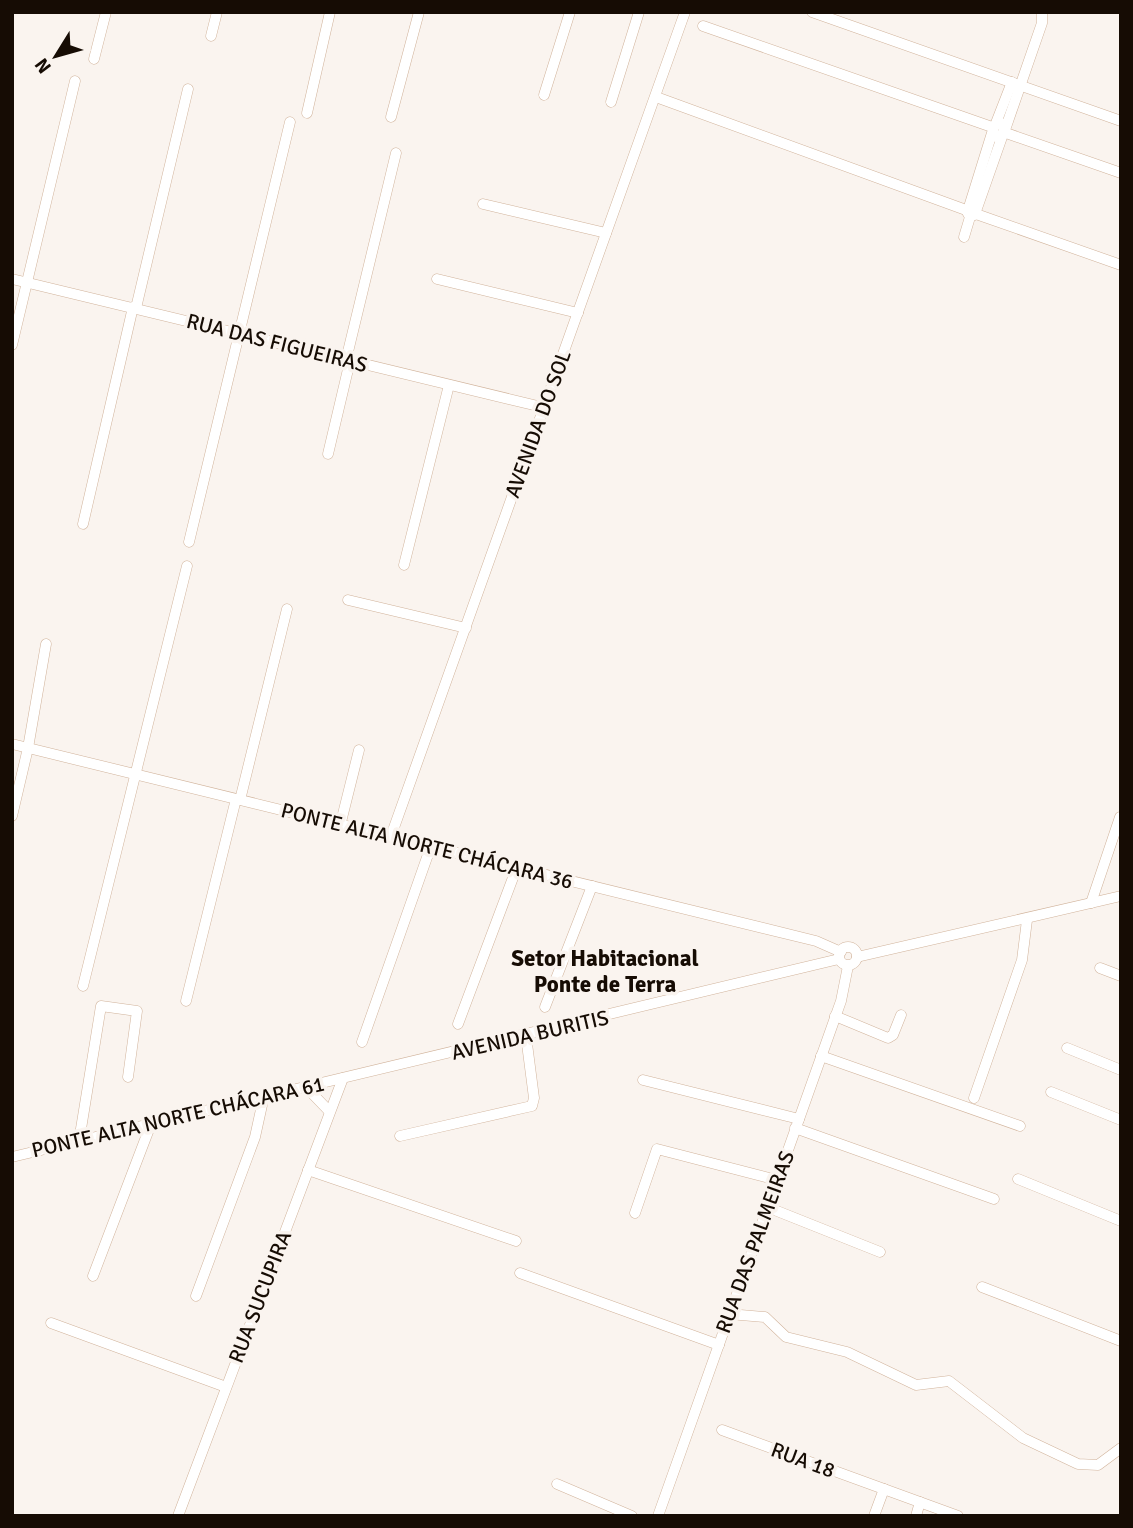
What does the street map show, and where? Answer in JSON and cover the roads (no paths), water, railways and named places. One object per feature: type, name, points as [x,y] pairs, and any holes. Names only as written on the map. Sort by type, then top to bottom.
[{"type":"street","points":[[94,59],[106,12]]},
{"type":"street","points":[[211,36],[217,12]]},
{"type":"street","points":[[307,113],[330,12]]},
{"type":"street","points":[[391,117],[419,12]]},
{"type":"street","points":[[544,95],[570,12]]},
{"type":"street","points":[[611,102],[639,12]]},
{"type":"street","name":"AVENIDA DO SOL","points":[[391,836],[685,12]]},
{"type":"street","points":[[812,12],[1121,121]]},
{"type":"street","points":[[964,237],[1015,84],[1042,23],[1042,12]]},
{"type":"street","points":[[703,26],[1121,173]]},
{"type":"street","points":[[12,345],[75,81]]},
{"type":"street","points":[[83,524],[188,89]]},
{"type":"street","points":[[656,96],[1121,265]]},
{"type":"street","points":[[189,542],[290,122]]},
{"type":"street","points":[[328,454],[396,153]]},
{"type":"street","points":[[483,204],[606,233]]},
{"type":"street","name":"RUA DAS FIGUEIRAS","points":[[12,279],[542,407]]},
{"type":"street","points":[[437,279],[578,313]]},
{"type":"street","points":[[404,565],[449,385]]},
{"type":"street","points":[[83,986],[187,566]]},
{"type":"street","points":[[348,600],[466,628]]},
{"type":"street","points":[[186,1001],[287,609]]},
{"type":"street","points":[[12,816],[28,748],[46,644]]},
{"type":"street","name":"PONTE ALTA NORTE CHÁCARA 36","points":[[12,744],[816,941],[840,956]]},
{"type":"street","points":[[340,826],[359,750]]},
{"type":"street","points":[[1091,903],[1120,817]]},
{"type":"street","points":[[362,1042],[431,846]]},
{"type":"street","points":[[458,1024],[517,867]]},
{"type":"street","points":[[545,1007],[592,886]]},
{"type":"street","points":[[857,957],[851,947],[840,956],[848,966],[857,957],[1027,920],[1121,896]]},
{"type":"street","points":[[974,1098],[1022,960],[1027,920]]},
{"type":"street","name":"AVENIDA BURITIS","points":[[343,1078],[526,1036],[840,956]]},
{"type":"street","name":"RUA DAS PALMEIRAS","points":[[658,1516],[835,1016],[848,966]]},
{"type":"street","points":[[1100,968],[1121,976]]},
{"type":"street","points":[[79,1141],[101,1006],[137,1011],[128,1077]]},
{"type":"street","points":[[835,1016],[888,1038],[893,1035],[901,1015]]},
{"type":"street","points":[[400,1136],[532,1106],[534,1098],[526,1036]]},
{"type":"street","points":[[1067,1048],[1121,1070]]},
{"type":"street","points":[[821,1056],[1020,1126]]},
{"type":"street","name":"PONTE ALTA NORTE CHÁCARA 61","points":[[12,1157],[343,1078]]},
{"type":"street","name":"RUA SUCUPIRA","points":[[178,1516],[328,1111],[343,1078]]},
{"type":"street","points":[[643,1080],[797,1123],[994,1199]]},
{"type":"street","points":[[305,1086],[328,1111]]},
{"type":"street","points":[[1051,1092],[1121,1120]]},
{"type":"street","points":[[196,1296],[255,1137],[264,1096]]},
{"type":"street","points":[[93,1276],[151,1124]]},
{"type":"street","points":[[635,1213],[657,1149],[777,1180]]},
{"type":"street","points":[[308,1170],[516,1241]]},
{"type":"street","points":[[1018,1179],[1121,1221]]},
{"type":"street","points":[[767,1207],[880,1252]]},
{"type":"street","points":[[520,1273],[719,1345]]},
{"type":"street","points":[[982,1287],[1121,1341]]},
{"type":"street","points":[[729,1314],[765,1317],[786,1337],[848,1352],[916,1385],[949,1381],[1019,1436],[1078,1464],[1098,1465],[1121,1448]]},
{"type":"street","points":[[51,1323],[226,1387]]},
{"type":"street","name":"RUA 18","points":[[722,1430],[958,1516]]},
{"type":"street","points":[[557,1484],[632,1516]]},
{"type":"street","points":[[874,1516],[884,1489]]},
{"type":"street","points":[[916,1516],[920,1502]]},
{"type":"district","name":"Setor Habitacional Ponte de Terra","points":[[605,971]]}]
